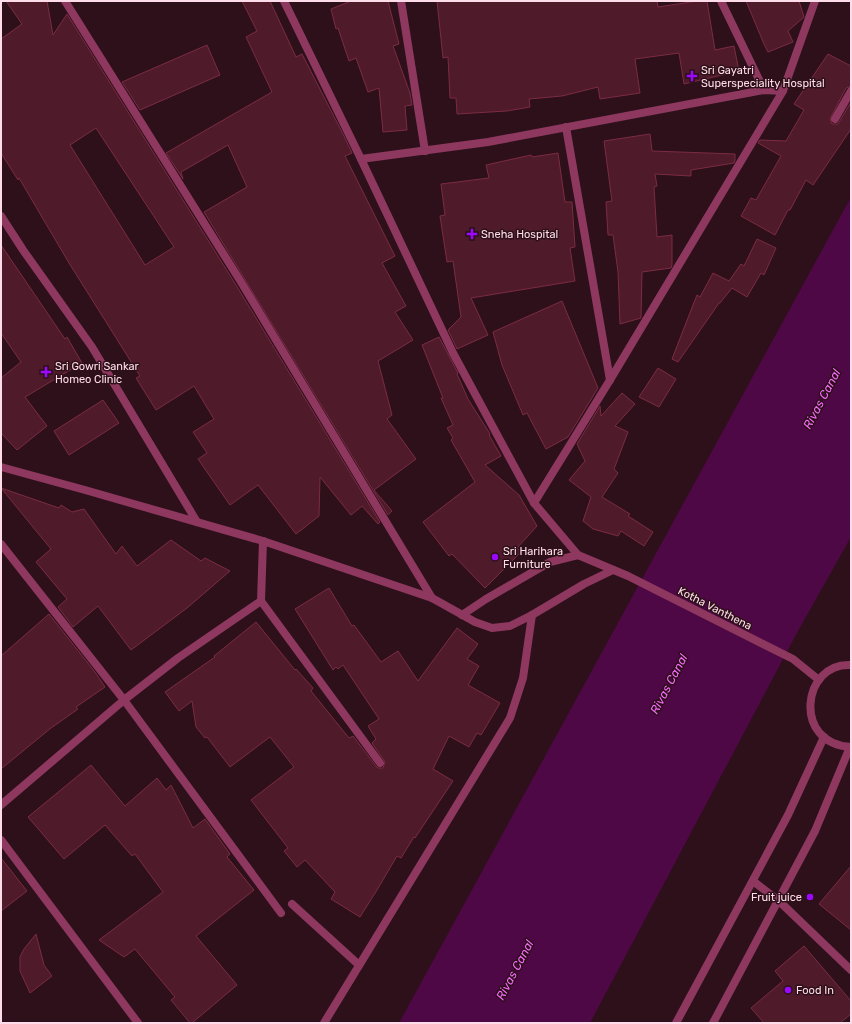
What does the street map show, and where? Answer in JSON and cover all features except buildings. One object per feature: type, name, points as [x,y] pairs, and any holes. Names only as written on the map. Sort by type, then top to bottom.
[{"type":"street","points":[[65,1],[241,282],[432,598]]},
{"type":"street","points":[[284,1],[453,353],[534,503],[578,555],[550,562],[503,588],[462,615]]},
{"type":"street","points":[[401,1],[425,151]]},
{"type":"street","points":[[721,1],[764,90]]},
{"type":"street","points":[[534,503],[610,380],[783,91],[815,1]]},
{"type":"street","points":[[361,159],[488,142],[764,90],[783,91]]},
{"type":"street","points":[[835,119],[851,91]]},
{"type":"street","points":[[566,127],[610,380]]},
{"type":"street","points":[[1,216],[23,250],[92,347],[197,522]]},
{"type":"street","points":[[1,467],[262,541],[432,598],[475,622],[492,628],[510,626],[532,615],[584,584],[613,570]]},
{"type":"street","points":[[262,541],[261,600],[380,763]]},
{"type":"street","points":[[1,544],[124,700],[281,912]]},
{"type":"street","name":"Kotha Vanthena","points":[[578,555],[628,576],[793,659],[819,680]]},
{"type":"street","points":[[1,805],[124,700],[178,658],[261,600]]},
{"type":"street","points":[[324,1023],[510,718],[523,678],[532,615]]},
{"type":"street","points":[[713,1023],[779,901],[814,831],[850,747],[841,746],[824,737],[816,728],[811,716],[810,704],[812,691],[819,680],[827,672],[837,667],[851,665]]},
{"type":"street","points":[[676,1023],[788,815],[824,737]]},
{"type":"street","points":[[1,840],[138,1023]]},
{"type":"street","points":[[753,881],[779,901],[851,970]]},
{"type":"street","points":[[292,904],[359,965]]},
{"type":"water","name":"Rivas Canal","points":[[851,197],[851,537],[798,631],[590,1023],[399,1023]]},
{"type":"place","name":"Sri Gayatri Superspeciality Hospital","points":[[692,76]]},
{"type":"place","name":"Sneha Hospital","points":[[472,234]]},
{"type":"place","name":"Sri Gowri Sankar Homeo Clinic","points":[[46,372]]},
{"type":"place","name":"Sri Harihara Furniture","points":[[495,557]]},
{"type":"place","name":"Fruit juice","points":[[810,897]]},
{"type":"place","name":"Food In","points":[[788,990]]}]
